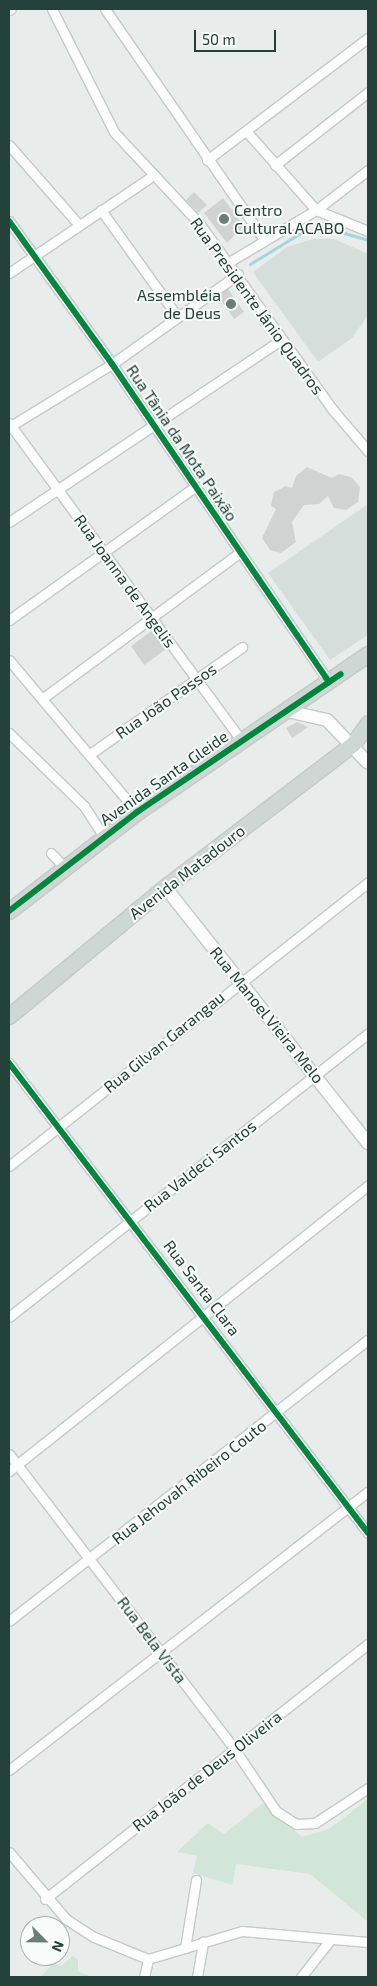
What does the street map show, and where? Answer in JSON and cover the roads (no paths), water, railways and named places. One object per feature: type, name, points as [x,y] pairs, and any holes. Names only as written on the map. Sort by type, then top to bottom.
[{"type":"main road","name":"Avenida Santa Gleide","points":[[9,911],[63,866],[104,838],[137,812],[368,654]]},
{"type":"main road","points":[[352,744],[368,723]]},
{"type":"main road","name":"Avenida Matadouro","points":[[9,1016],[165,887],[352,744]]},
{"type":"street","name":"Rua Presidente Jânio Quadros","points":[[52,9],[110,125],[229,262],[281,340],[368,451]]},
{"type":"street","points":[[105,9],[207,160],[263,238]]},
{"type":"street","points":[[207,160],[247,132],[368,38]]},
{"type":"street","points":[[275,165],[368,92]]},
{"type":"street","points":[[247,132],[316,210],[368,231]]},
{"type":"street","points":[[9,145],[78,225]]},
{"type":"street","points":[[229,262],[263,238],[316,210],[368,170]]},
{"type":"street","points":[[9,273],[154,175]]},
{"type":"street","points":[[101,210],[177,316]]},
{"type":"street","name":"Rua Tânia da Mota Paixão","points":[[9,221],[36,254],[329,682]]},
{"type":"street","points":[[10,425],[112,364],[238,274]]},
{"type":"street","points":[[9,522],[58,487],[281,340]]},
{"type":"street","name":"Rua Joanna de Angelis","points":[[10,425],[58,487],[241,740]]},
{"type":"street","points":[[9,620],[195,487]]},
{"type":"street","points":[[43,698],[239,553]]},
{"type":"street","name":"Rua João Passos","points":[[90,754],[242,647]]},
{"type":"street","points":[[9,660],[43,698],[137,812]]},
{"type":"street","points":[[287,711],[327,720],[352,744],[368,763]]},
{"type":"street","name":"Avenida Matadouro","points":[[352,744],[368,732]]},
{"type":"street","points":[[9,733],[84,806],[104,838]]},
{"type":"street","points":[[51,854],[63,866]]},
{"type":"street","name":"Rua Gilvan Garangau","points":[[9,1166],[59,1128],[240,980],[368,882]]},
{"type":"street","name":"Rua Manoel Vieira Melo","points":[[165,887],[368,1143]]},
{"type":"street","name":"Rua Valdeci Santos","points":[[9,1317],[368,1034]]},
{"type":"street","name":"Rua Santa Clara","points":[[9,1063],[133,1219],[368,1533]]},
{"type":"street","points":[[9,1471],[368,1185]]},
{"type":"street","name":"Rua Jehovah Ribeiro Couto","points":[[9,1622],[368,1340]]},
{"type":"street","name":"Rua Bela Vista","points":[[9,1454],[235,1750],[272,1806],[296,1824],[324,1820],[368,1788]]},
{"type":"street","points":[[9,1770],[368,1492]]},
{"type":"street","name":"Rua João de Deus Oliveira","points":[[45,1898],[368,1644]]},
{"type":"street","points":[[9,1852],[45,1898],[79,1928],[148,1959],[242,1931],[368,1942]]},
{"type":"street","points":[[185,1948],[196,1880]]},
{"type":"street","points":[[301,1977],[330,1940]]},
{"type":"street","points":[[197,1977],[203,1942]]},
{"type":"street","points":[[144,1977],[148,1959]]},
{"type":"waterway","points":[[250,264],[299,234],[330,229],[368,240]]},
{"type":"place","name":"Centro Cultural ACABO","points":[[224,219]]},
{"type":"place","name":"Assembléia de Deus","points":[[231,304]]}]
